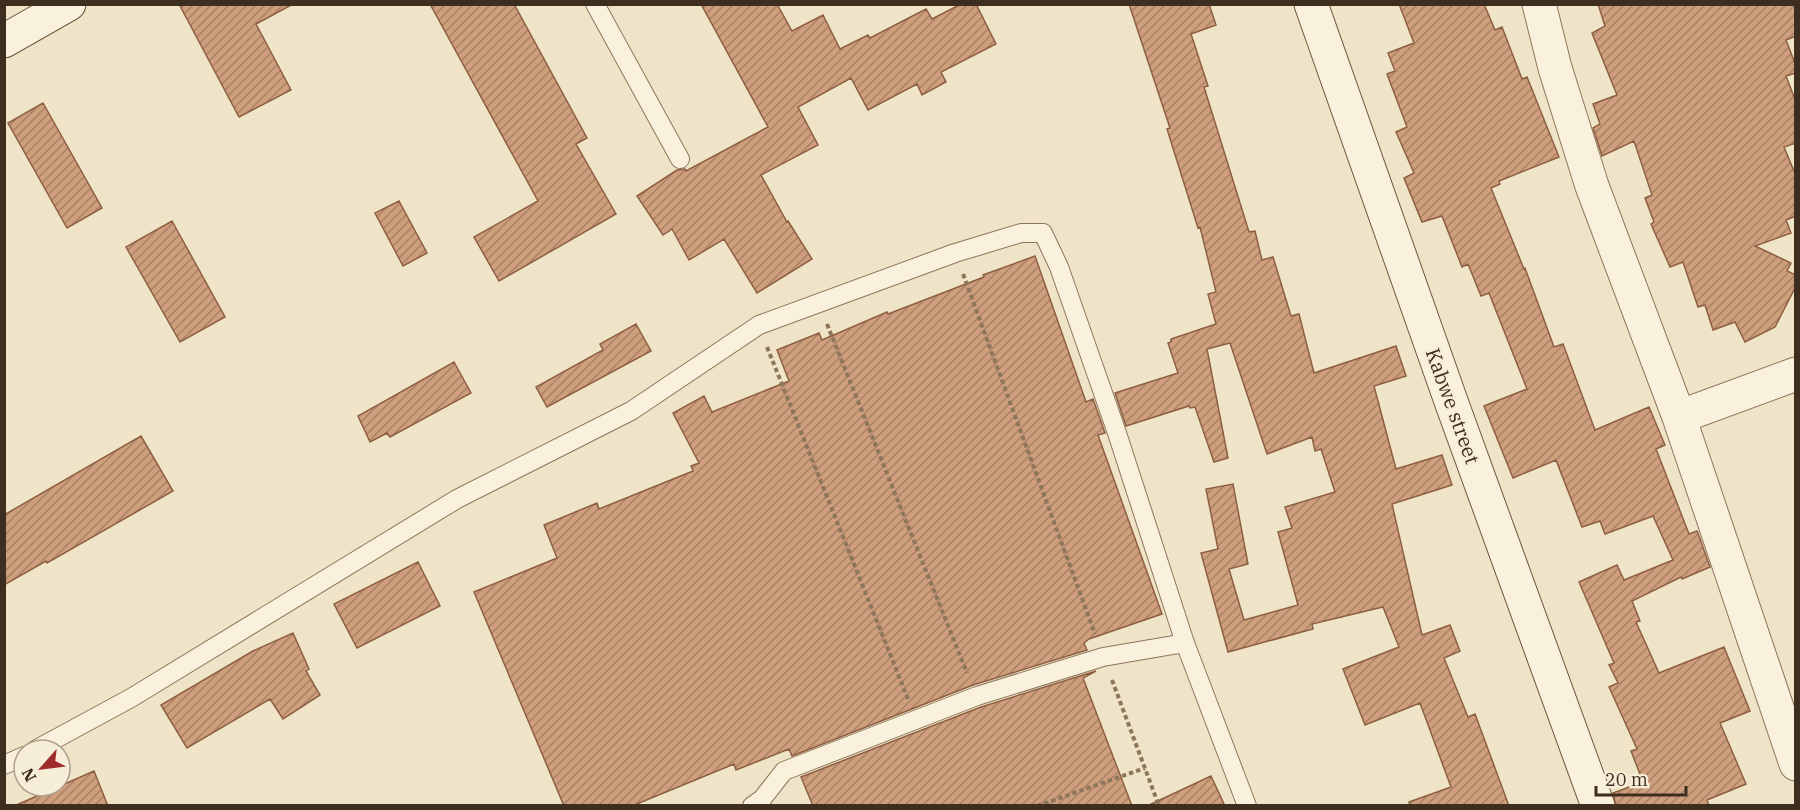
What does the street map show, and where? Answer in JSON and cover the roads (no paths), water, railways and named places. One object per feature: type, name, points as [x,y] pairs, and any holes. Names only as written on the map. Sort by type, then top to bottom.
[{"type":"street","points":[[4,40],[69,4]]},
{"type":"street","name":"Kabwe street","points":[[1311,4],[1452,404],[1598,806]]},
{"type":"street","points":[[1539,4],[1555,68],[1592,186],[1679,417],[1796,764]]},
{"type":"street","points":[[1679,417],[1796,374]]},
{"type":"lane","points":[[594,4],[680,159]]},
{"type":"lane","points":[[57,738],[130,698],[457,499],[631,411],[759,325],[955,253],[1021,233],[1043,233],[1063,278],[1117,433],[1185,643],[1248,806]]},
{"type":"lane","points":[[752,806],[762,799],[784,771],[976,696],[1103,657],[1185,643]]}]
